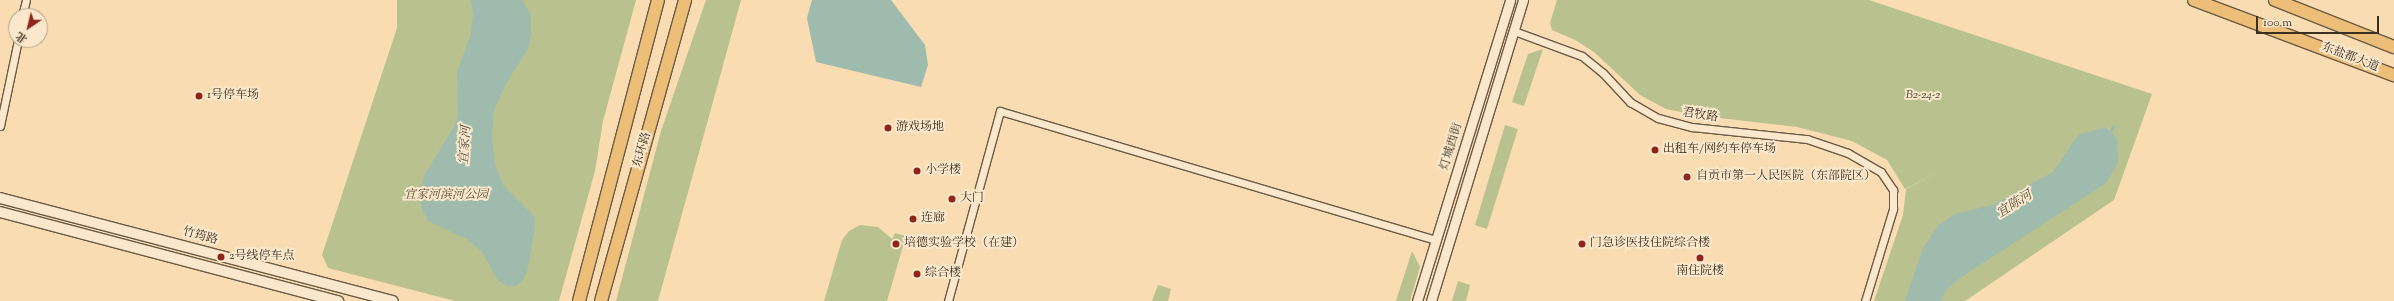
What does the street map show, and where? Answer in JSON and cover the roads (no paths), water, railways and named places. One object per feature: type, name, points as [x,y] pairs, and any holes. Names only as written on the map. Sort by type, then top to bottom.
[{"type":"highway","name":"东环路","points":[[579,301],[658,0]]},
{"type":"highway","name":"东环路","points":[[601,301],[685,0]]},
{"type":"highway","name":"东盐都大道","points":[[2194,0],[2394,75]]},
{"type":"highway","points":[[2274,0],[2394,46]]},
{"type":"main road","name":"竹筠路","points":[[0,198],[393,301]]},
{"type":"main road","points":[[0,212],[338,301]]},
{"type":"street","name":"灯城西街","points":[[1417,301],[1510,0]]},
{"type":"street","name":"灯城西街","points":[[1431,301],[1523,0]]},
{"type":"street","name":"君牧路","points":[[1514,31],[1582,56],[1603,73],[1630,102],[1658,118],[1692,127],[1807,139],[1832,146],[1869,164],[1881,172],[1893,190],[1893,209],[1865,301]]},
{"type":"street","points":[[0,126],[16,48]]},
{"type":"street","points":[[948,301],[1000,111],[1436,240]]},
{"type":"water","name":"宜家河","points":[[471,0],[522,0],[531,15],[531,34],[528,49],[507,82],[494,110],[492,139],[495,164],[503,185],[534,216],[535,227],[527,272],[521,282],[515,286],[507,286],[498,280],[482,252],[468,240],[428,221],[421,207],[420,189],[425,174],[454,127],[458,115],[457,72],[471,34],[473,14]]},
{"type":"water","points":[[812,0],[891,0],[925,45],[928,65],[921,87],[816,62],[807,18]]},
{"type":"water","points":[[2105,127],[2117,138],[2118,162],[2106,183],[1960,278],[1945,291],[1941,301],[1905,301],[1923,248],[1939,225],[1955,214],[1992,205],[2053,172],[2078,135]]},
{"type":"waterway","name":"宜陈河","points":[[2109,133],[2113,127]]},
{"type":"place","name":"1号停车场","points":[[199,96]]},
{"type":"place","name":"游戏场地","points":[[888,128]]},
{"type":"place","name":"出租车/网约车停车场","points":[[1655,150]]},
{"type":"place","name":"小学楼","points":[[917,171]]},
{"type":"place","name":"自贡市第一人民医院（东部院区）","points":[[1687,177]]},
{"type":"place","name":"大门","points":[[952,199]]},
{"type":"place","name":"连廊","points":[[913,219]]},
{"type":"place","name":"培德实验学校（在建）","points":[[896,244]]},
{"type":"place","name":"门急诊医技住院综合楼","points":[[1582,244]]},
{"type":"place","name":"2号线停车点","points":[[221,257]]},
{"type":"place","name":"南住院楼","points":[[1700,258]]},
{"type":"place","name":"综合楼","points":[[917,274]]},
{"type":"park label","name":"B2-24-2","points":[[1923,96]]},
{"type":"park label","name":"宜家河滨河公园","points":[[446,196]]}]
